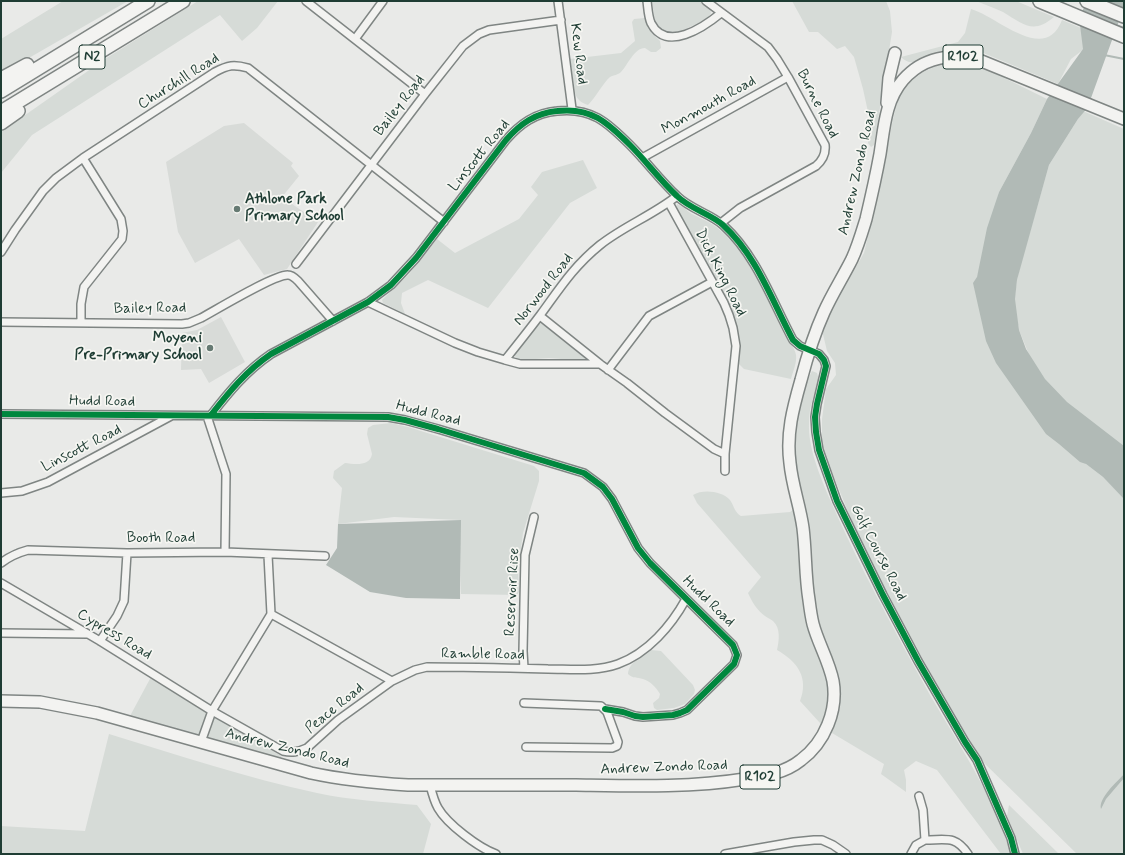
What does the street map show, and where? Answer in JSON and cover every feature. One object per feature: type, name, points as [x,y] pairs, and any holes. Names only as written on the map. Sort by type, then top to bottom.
[{"type":"highway","name":"N2","points":[[1,91],[148,1]]},
{"type":"highway","name":"N2","points":[[1,112],[183,1]]},
{"type":"highway","points":[[1040,1],[1124,36]]},
{"type":"highway","points":[[1087,1],[1124,16]]},
{"type":"highway","points":[[1,79],[82,34],[99,31]]},
{"type":"highway","points":[[1,123],[77,70],[90,58]]},
{"type":"main road","points":[[888,109],[887,91],[894,53]]},
{"type":"main road","name":"Andrew Zondo Road","points":[[1,700],[40,702],[66,706],[202,742],[277,765],[337,779],[382,784],[695,785],[774,774],[789,768],[802,760],[822,737],[828,726],[833,704],[834,688],[831,673],[813,624],[809,604],[802,526],[790,464],[788,445],[791,418],[809,350],[825,309],[852,259],[861,237],[867,215],[888,109],[896,90],[909,74],[924,64],[936,59],[958,56],[979,60],[1124,120]]},
{"type":"street","points":[[306,1],[425,94]]},
{"type":"street","points":[[355,39],[383,1]]},
{"type":"street","name":"Kew Road","points":[[558,1],[572,110]]},
{"type":"street","points":[[647,1],[651,22],[656,30],[672,37],[680,37],[688,34],[721,13]]},
{"type":"street","name":"Burne Road","points":[[706,1],[768,47],[777,58],[825,145],[826,150],[821,162],[816,166],[740,208],[721,223]]},
{"type":"street","name":"Bailey Road","points":[[296,264],[463,46],[479,34],[489,30],[561,20]]},
{"type":"street","name":"Churchill Road","points":[[1,252],[15,230],[47,187],[56,178],[83,158],[215,72],[226,66],[235,65],[248,68],[444,222]]},
{"type":"street","name":"Monmouth Road","points":[[642,158],[788,77]]},
{"type":"street","name":"Linscott Road","points":[[209,416],[241,378],[259,362],[271,354],[368,302],[400,277],[506,140],[520,126],[540,114],[553,111],[572,110],[594,115],[605,121],[677,196],[689,205],[721,223],[746,252],[760,274],[793,340],[800,346],[809,350]]},
{"type":"street","points":[[81,323],[81,304],[84,287],[122,239],[123,231],[121,219],[83,158]]},
{"type":"street","name":"Norwood Road","points":[[505,360],[540,316],[565,279],[591,253],[618,233],[669,203],[677,196]]},
{"type":"street","name":"Dick King Road","points":[[669,203],[729,315],[735,337],[735,353],[725,454],[725,471]]},
{"type":"street","name":"Bailey Road","points":[[1,322],[189,323],[274,278],[288,275],[293,276],[298,281],[333,321]]},
{"type":"street","points":[[608,370],[649,316],[712,282]]},
{"type":"street","points":[[368,302],[461,345],[505,360],[527,364],[600,364]]},
{"type":"street","points":[[540,316],[608,370],[714,449],[725,454]]},
{"type":"street","name":"Golf Course Road","points":[[809,350],[819,354],[824,360],[826,366],[816,410],[816,432],[821,457],[837,501],[883,595],[918,661],[977,760],[1011,838],[1015,854]]},
{"type":"street","name":"Hudd Road","points":[[1,414],[357,416],[397,418],[584,473],[603,487],[612,499],[640,552],[729,641],[736,650],[737,655],[734,664],[694,703],[680,713],[643,717],[605,709]]},
{"type":"street","name":"Linscott Road","points":[[1,493],[22,491],[48,482],[171,416]]},
{"type":"street","points":[[209,416],[226,474],[225,552]]},
{"type":"street","name":"Reservoir Rise","points":[[524,668],[523,651],[526,555],[534,517]]},
{"type":"street","name":"Booth Road","points":[[1,564],[9,556],[17,552],[28,550],[127,553],[225,552],[268,555],[325,556]]},
{"type":"street","points":[[100,641],[117,616],[124,602],[127,553]]},
{"type":"street","points":[[202,742],[212,711],[271,614],[268,555]]},
{"type":"street","name":"Cypress Road","points":[[1,583],[100,641],[212,711],[274,747],[293,753]]},
{"type":"street","name":"Ramble Road","points":[[392,681],[415,670],[427,667],[597,669],[617,664],[639,652],[662,633],[677,615],[686,599]]},
{"type":"street","points":[[271,614],[392,681]]},
{"type":"street","points":[[1,633],[88,634]]},
{"type":"street","name":"Peace Road","points":[[293,753],[307,748],[343,716],[392,681]]},
{"type":"street","points":[[524,703],[601,706],[607,712],[618,742],[615,747],[612,748],[526,748]]},
{"type":"street","points":[[430,785],[437,807],[443,816],[481,846],[496,854]]},
{"type":"street","points":[[919,796],[923,810],[925,840]]},
{"type":"street","points":[[725,854],[814,840],[822,840],[833,845],[846,854]]},
{"type":"street","points":[[911,854],[916,845],[925,840],[954,840],[960,844],[968,854]]},
{"type":"shaded area","points":[[63,1],[128,1],[1,74],[1,39]]},
{"type":"shaded area","points":[[198,1],[278,1],[257,28],[242,41],[220,15],[32,135],[1,173],[1,132],[105,59]]},
{"type":"shaded area","points":[[652,1],[701,1],[710,9],[711,13],[707,19],[679,32],[671,33],[663,30],[655,22]]},
{"type":"shaded area","points":[[792,1],[886,1],[890,11],[892,32],[874,145],[871,147],[868,143],[870,121],[854,57],[845,46],[837,49],[818,32],[809,32]]},
{"type":"shaded area","points":[[976,1],[1016,1],[1054,17],[1040,26],[1028,26],[1003,12]]},
{"type":"shaded area","points":[[1089,1],[1124,1],[1124,7],[1091,98],[1094,100],[1078,119],[1049,165],[1017,280],[1015,299],[1019,330],[1026,349],[1045,379],[1067,402],[1124,446],[1124,499],[1103,477],[1086,464],[1080,462],[1046,434],[996,363],[986,341],[973,283],[977,277],[987,228],[999,192],[1031,133],[1047,99],[1083,49],[1079,17]]},
{"type":"shaded area","points":[[971,9],[982,13],[1020,34],[1033,38],[1044,38],[1054,33],[1062,20],[1081,28],[1084,49],[1071,59],[1058,84],[981,52],[968,50],[948,51],[913,62],[904,60],[901,57],[958,42],[965,33]]},
{"type":"shaded area","points":[[645,18],[651,32],[660,41],[661,48],[656,52],[651,52],[645,48],[641,49],[634,54],[621,72],[608,79],[588,105],[580,101],[575,93],[570,59],[621,53],[635,41],[632,22],[634,19]]},
{"type":"shaded area","points":[[955,62],[978,65],[1047,99],[1031,133],[999,192],[976,282],[1073,454],[1103,477],[1124,498],[1124,854],[1077,854],[981,760],[903,625],[856,531],[822,448],[822,419],[826,389],[836,375],[835,363],[827,351],[822,330],[864,253],[899,96],[909,83],[923,72],[941,64]]},
{"type":"shaded area","points":[[1083,111],[1124,129],[1124,452],[1051,389],[1032,362],[1019,330],[1014,302],[1021,263],[1049,165]]},
{"type":"shaded area","name":"Athlone Park Primary School","points":[[244,123],[293,163],[291,166],[299,176],[282,197],[318,222],[287,269],[264,275],[239,239],[195,263],[178,232],[166,162],[224,126]]},
{"type":"shaded area","points":[[583,160],[597,188],[570,203],[488,308],[428,280],[402,293],[401,303],[405,314],[383,303],[382,300],[409,274],[437,239],[455,253],[519,219],[538,195],[531,187],[542,172]]},
{"type":"shaded area","points":[[677,204],[718,228],[731,241],[749,265],[764,292],[784,335],[795,352],[796,361],[791,379],[744,369],[737,362],[729,309],[676,209]]},
{"type":"shaded area","name":"Moyeni Pre-Primary School","points":[[221,317],[245,362],[209,383],[201,369],[181,370],[182,333],[197,330]]},
{"type":"shaded area","points":[[543,323],[579,350],[587,361],[549,358],[517,359],[515,353],[537,324]]},
{"type":"shaded area","points":[[812,371],[817,373],[818,380],[811,404],[809,420],[810,441],[821,478],[828,495],[864,571],[890,621],[930,695],[986,792],[1004,833],[1011,854],[1001,854],[937,770],[916,761],[904,770],[906,792],[881,774],[884,764],[832,733],[820,723],[800,701],[803,685],[800,671],[791,660],[777,650],[779,639],[776,624],[762,614],[753,603],[748,593],[761,577],[697,503],[693,495],[702,492],[712,492],[727,497],[741,516],[790,512],[804,503],[796,464],[795,431],[796,419],[806,383]]},
{"type":"shaded area","points":[[391,423],[534,466],[539,471],[539,481],[523,533],[518,570],[519,592],[517,595],[461,594],[460,520],[394,517],[338,524],[342,488],[333,478],[334,471],[345,463],[361,464],[368,461],[372,454],[367,434],[368,428],[373,425]]},
{"type":"shaded area","points":[[461,520],[460,599],[406,598],[370,592],[326,565],[337,548],[338,524]]},
{"type":"shaded area","points":[[651,650],[661,651],[693,685],[695,690],[694,694],[685,704],[674,708],[657,710],[654,708],[653,703],[659,698],[660,694],[657,689],[648,681],[630,676],[628,674],[633,663]]},
{"type":"shaded area","points":[[151,677],[281,756],[282,760],[130,716]]},
{"type":"shaded area","points":[[109,734],[213,766],[317,793],[417,805],[431,824],[423,854],[1,854],[1,826],[85,831]]},
{"type":"shaded area","points":[[1124,774],[1124,778],[1106,799],[1101,809],[1102,800],[1105,795]]},
{"type":"shaded area","points":[[1009,805],[1058,854],[1023,854],[1007,816]]},
{"type":"waterway","points":[[1116,25],[1124,28]]},
{"type":"waterway","points":[[1104,55],[1124,59]]},
{"type":"cycle path","points":[[211,415],[231,390],[254,367],[271,354],[368,302],[391,285],[416,258],[506,140],[522,124],[542,114],[569,110],[580,111],[598,118],[614,129],[682,201],[718,221],[735,237],[755,265],[793,340],[800,346],[819,354],[824,360],[826,366],[815,417],[816,432],[819,450],[837,501],[883,595],[918,661],[977,760],[1011,838],[1015,854]]},
{"type":"cycle path","points":[[1,414],[388,417],[438,429],[584,473],[603,487],[612,499],[638,548],[650,563],[733,645],[737,655],[734,664],[687,710],[680,713],[673,715],[643,717],[605,709]]},
{"type":"place","name":"Athlone Park Primary School","points":[[237,209]]},
{"type":"place","name":"Moyeni Pre-Primary School","points":[[210,348]]}]
